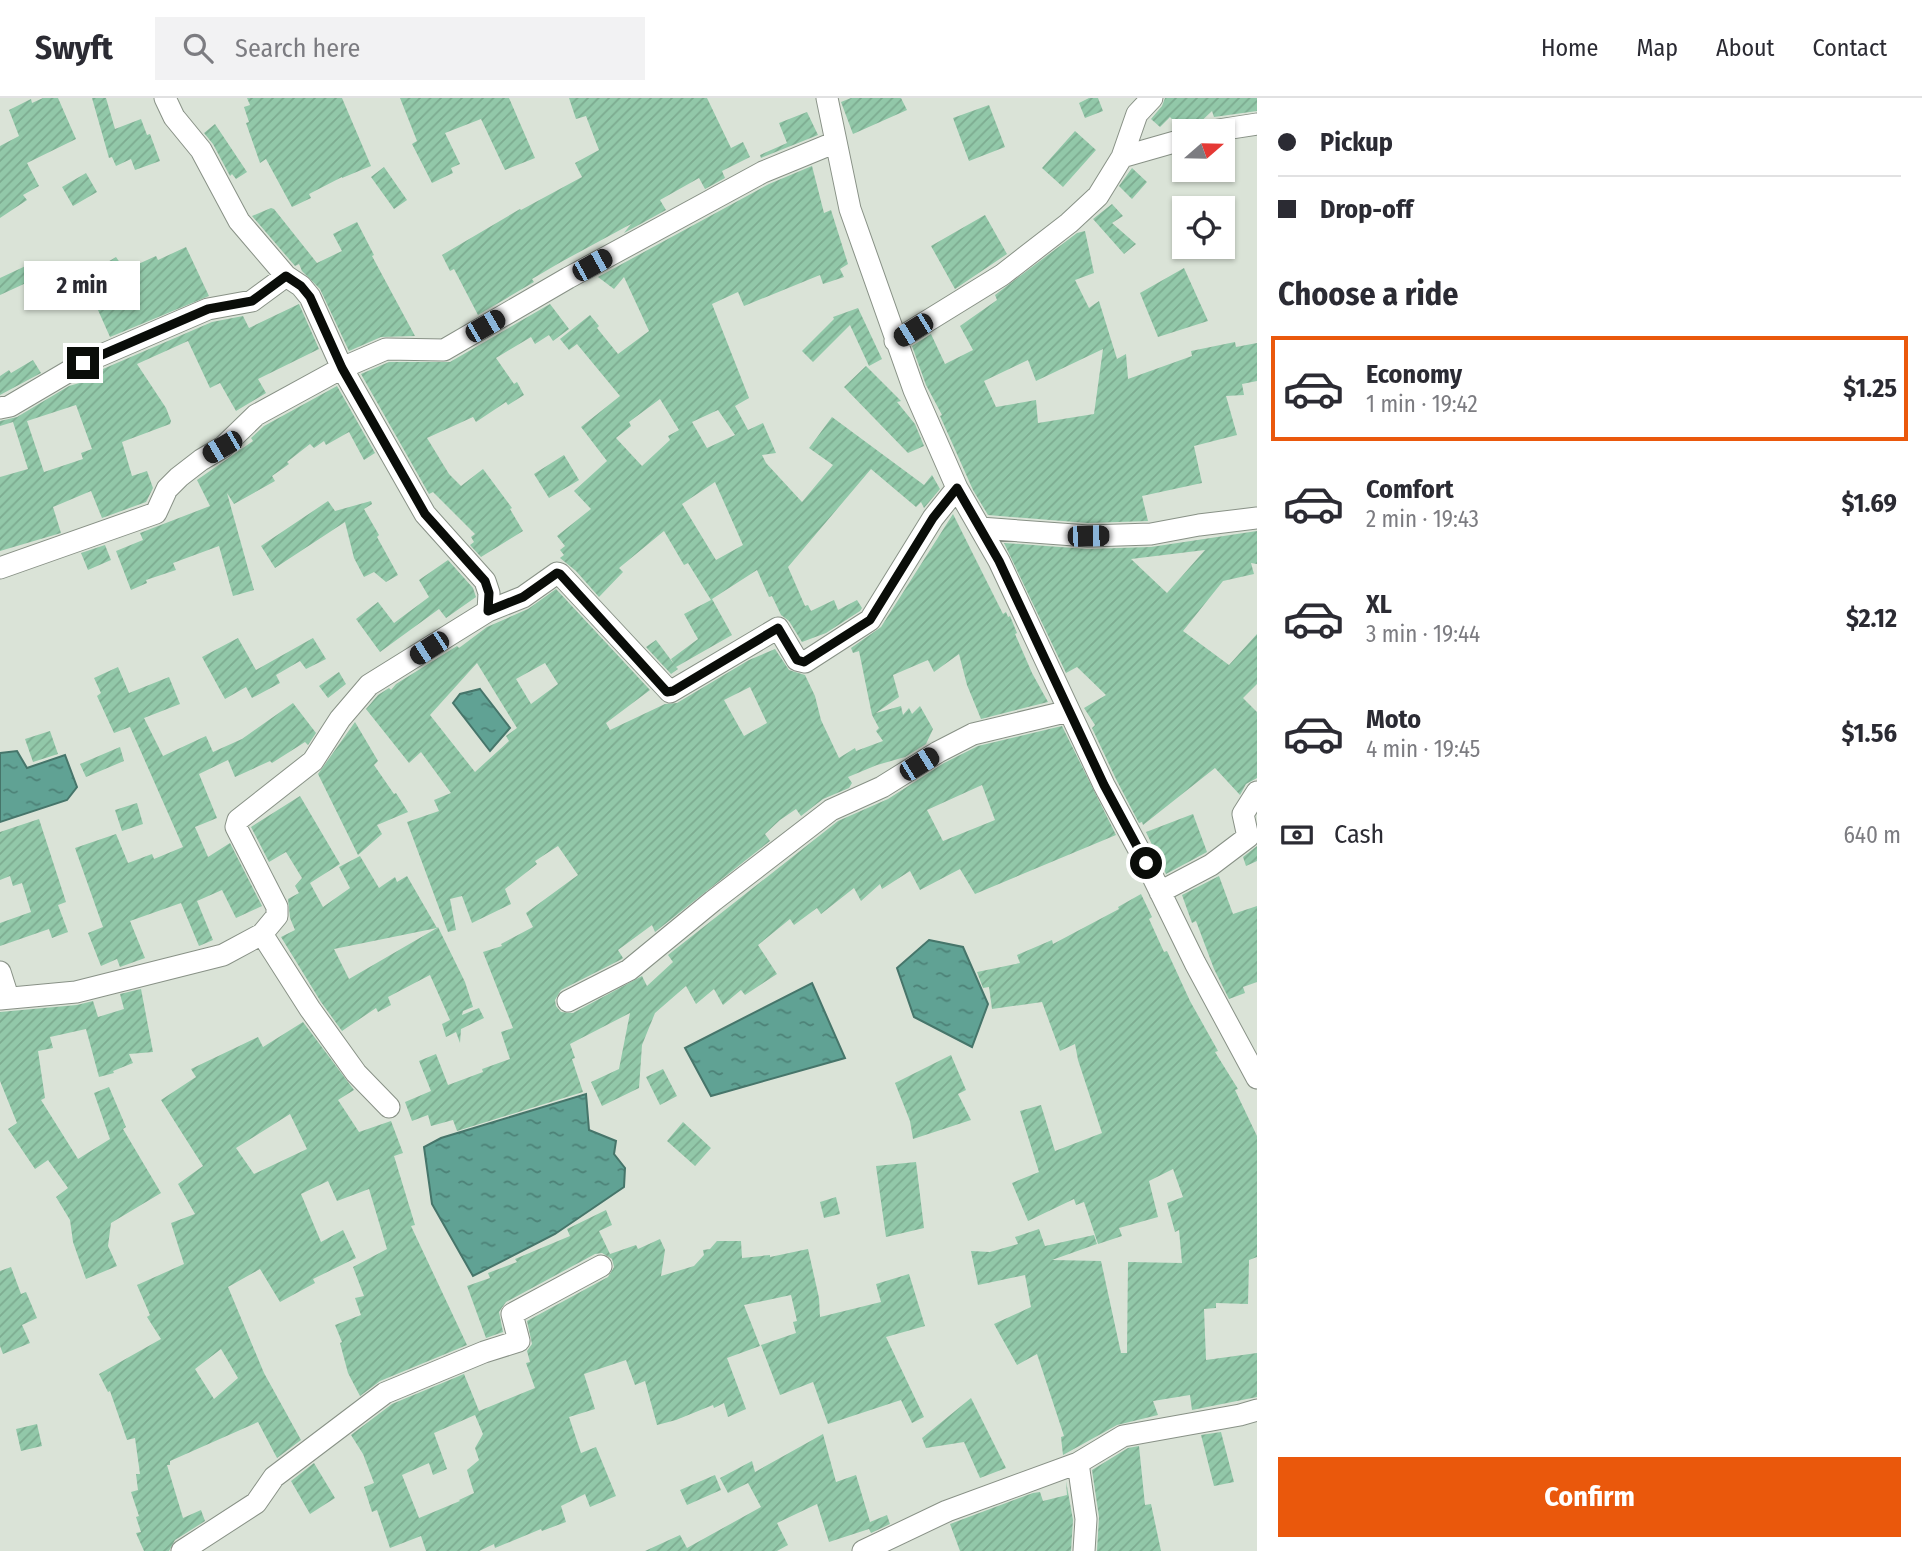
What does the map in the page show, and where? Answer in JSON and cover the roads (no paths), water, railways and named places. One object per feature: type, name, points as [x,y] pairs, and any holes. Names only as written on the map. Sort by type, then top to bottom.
[{"type":"street","points":[[165,98],[174,117],[201,150],[239,220],[286,276],[301,286],[310,297],[342,368],[425,514],[485,581],[489,593],[488,611]]},
{"type":"street","points":[[827,98],[850,209],[895,341],[957,488],[999,561],[1104,785],[1257,1078]]},
{"type":"street","points":[[895,341],[1002,275],[1098,197],[1122,157],[1137,114],[1152,98]]},
{"type":"street","points":[[1236,127],[1257,124]]},
{"type":"street","points":[[0,568],[156,513],[167,489],[179,477],[222,447],[256,415],[342,368],[386,349],[444,350],[568,278],[763,172],[836,142]]},
{"type":"street","points":[[1122,157],[1172,143]]},
{"type":"street","points":[[0,408],[10,406],[83,363],[208,309],[252,301],[286,276]]},
{"type":"street","points":[[0,972],[4,998],[76,992],[223,955],[262,933],[277,916],[278,911],[236,827],[238,820],[313,761],[340,719],[369,685],[488,611],[523,597],[557,573],[667,692],[673,691],[778,628],[797,660],[804,662],[870,620],[933,518],[957,488]]},
{"type":"street","points":[[980,528],[1088,536],[1151,534],[1257,518]]},
{"type":"street","points":[[568,1001],[629,970],[831,810],[882,787],[972,734],[1019,725],[1069,710]]},
{"type":"street","points":[[1160,892],[1211,864],[1248,836],[1243,814],[1257,792]]},
{"type":"street","points":[[262,933],[310,1009],[356,1073],[389,1107]]},
{"type":"street","points":[[182,1551],[256,1503],[274,1477],[385,1393],[484,1352],[519,1341],[512,1314],[601,1266]]},
{"type":"street","points":[[863,1551],[947,1511],[1078,1463],[1123,1436],[1257,1410]]},
{"type":"street","points":[[1078,1463],[1086,1520],[1084,1551]]},
{"type":"water","points":[[480,689],[510,728],[490,751],[453,703],[460,694]]},
{"type":"water","points":[[17,751],[27,768],[65,755],[77,787],[67,800],[0,822],[0,753]]},
{"type":"water","points":[[929,940],[963,947],[988,1004],[972,1047],[914,1017],[897,968]]},
{"type":"water","points":[[812,983],[845,1058],[711,1096],[685,1048]]},
{"type":"water","points":[[586,1094],[589,1130],[616,1141],[614,1154],[625,1168],[624,1187],[555,1234],[473,1276],[432,1204],[424,1147],[441,1138]]}]
